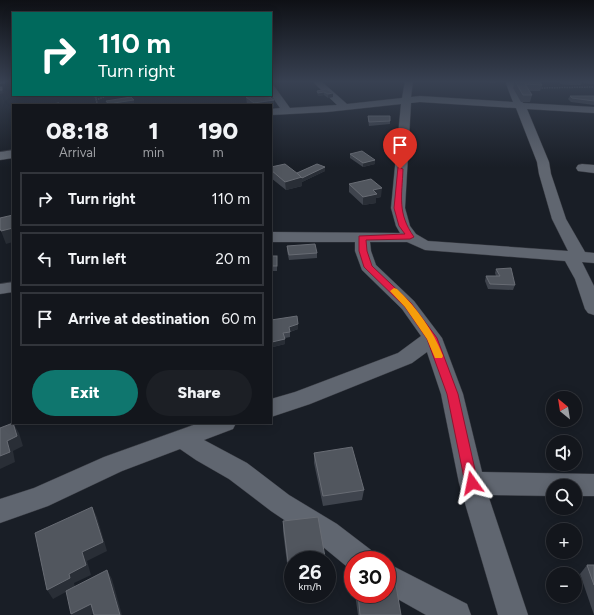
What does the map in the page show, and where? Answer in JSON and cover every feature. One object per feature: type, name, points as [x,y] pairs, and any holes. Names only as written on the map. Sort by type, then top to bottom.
[{"type":"street","points":[[272,112],[306,110]]},
{"type":"street","points":[[405,110],[398,208],[403,226],[410,237]]},
{"type":"street","points":[[522,110],[544,162],[545,174],[559,219],[594,309]]},
{"type":"street","points":[[0,156],[12,154]]},
{"type":"street","points":[[272,237],[410,237],[425,245],[594,258]]},
{"type":"street","points":[[362,237],[363,251],[368,267],[408,305],[432,338],[452,394],[472,483],[513,615]]},
{"type":"street","points":[[0,289],[12,286]]},
{"type":"street","points":[[272,408],[302,398],[406,358],[432,338]]},
{"type":"street","points":[[0,511],[39,498],[113,464],[222,424]]},
{"type":"street","points":[[182,438],[204,453],[238,472],[280,503],[327,533],[350,551]]},
{"type":"street","points":[[472,483],[594,485]]},
{"type":"street","points":[[396,582],[456,615]]},
{"type":"building","points":[[368,116],[390,116],[390,121],[369,122]]},
{"type":"building","points":[[362,151],[375,160],[363,163],[350,154]]},
{"type":"building","points":[[285,164],[302,177],[285,182],[272,171],[272,167]]},
{"type":"building","points":[[317,164],[325,167],[302,178],[297,173]]},
{"type":"building","points":[[371,179],[382,188],[373,190],[377,194],[363,197],[349,184]]},
{"type":"building","points":[[12,215],[12,228],[1,231],[0,218]]},
{"type":"building","points":[[315,244],[317,253],[289,255],[287,246]]},
{"type":"building","points":[[272,256],[277,256],[277,266],[272,266]]},
{"type":"building","points":[[511,268],[515,285],[490,284],[486,276],[500,276],[496,269]]},
{"type":"building","points":[[297,316],[298,324],[289,327],[290,332],[283,333],[285,339],[272,342],[272,320]]},
{"type":"building","points":[[12,423],[17,436],[7,441],[10,452],[0,456],[0,428]]},
{"type":"building","points":[[352,447],[364,490],[323,496],[314,453]]},
{"type":"building","points":[[92,507],[103,542],[82,552],[86,565],[69,574],[70,578],[47,590],[35,533]]},
{"type":"building","points":[[318,517],[324,551],[287,551],[283,521]]},
{"type":"building","points":[[587,565],[594,565],[594,585]]},
{"type":"building","points":[[107,570],[120,615],[94,615],[91,604],[71,614],[66,591]]},
{"type":"building","points":[[396,586],[401,615],[360,615],[359,603],[396,603]]},
{"type":"slow traffic","points":[[394,291],[408,305],[432,338],[438,356]]},
{"type":"route","points":[[400,169],[398,208],[403,226],[410,237],[362,237],[363,251],[368,267],[383,279],[408,305],[432,338],[452,394],[472,483]]}]
